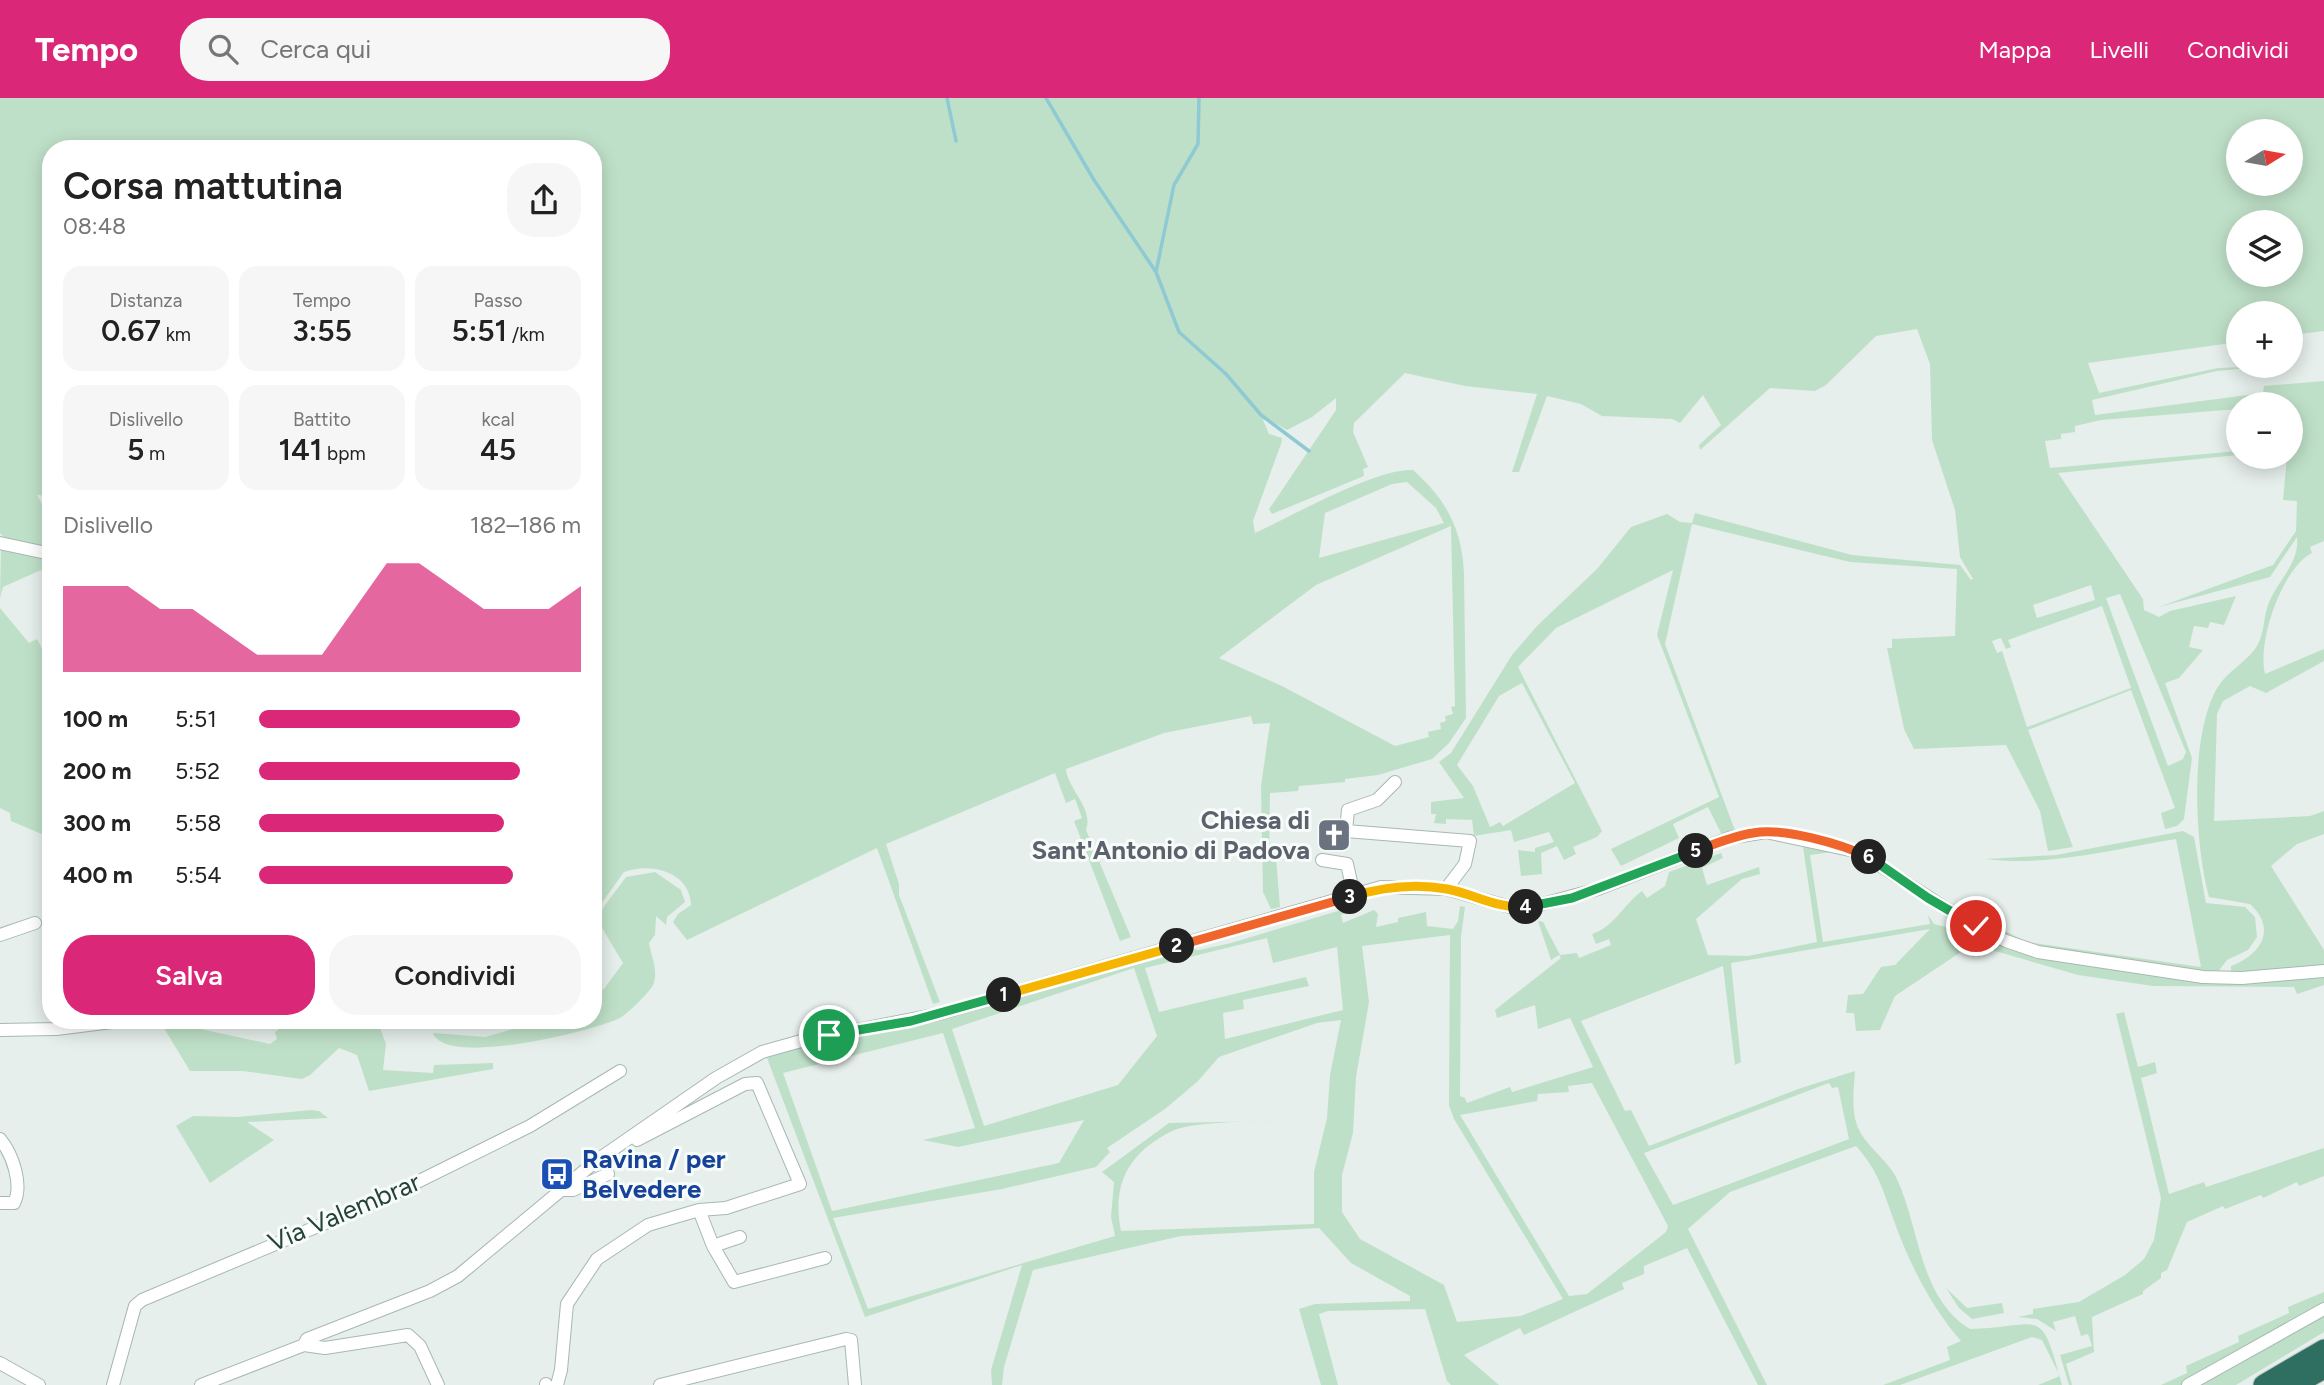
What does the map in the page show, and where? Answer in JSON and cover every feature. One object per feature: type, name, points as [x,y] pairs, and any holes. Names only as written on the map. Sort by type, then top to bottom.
[{"type":"highway","points":[[2264,1385],[2324,1350]]},
{"type":"highway","points":[[2294,1385],[2324,1368]]},
{"type":"street","points":[[0,543],[42,552]]},
{"type":"street","points":[[1395,782],[1375,801],[1348,810],[1346,831],[1470,841],[1465,864],[1446,889]]},
{"type":"street","points":[[304,1345],[307,1339],[430,1291],[458,1276],[596,1161],[716,1078],[771,1049],[911,1021],[1381,887],[1446,889],[1510,907],[1544,904],[1598,889],[1730,838],[1766,832],[1859,852],[1949,911],[2006,941],[2038,952],[2203,977],[2242,978],[2324,971]]},
{"type":"street","points":[[1322,860],[1347,863],[1354,895]]},
{"type":"street","points":[[0,935],[35,923]]},
{"type":"street","points":[[0,1030],[55,1029]]},
{"type":"street","name":"Via Valembrar","points":[[113,1385],[135,1306],[142,1300],[385,1198],[530,1126],[621,1071]]},
{"type":"street","points":[[558,1381],[567,1304],[597,1259],[648,1225],[699,1210],[726,1208],[800,1184],[757,1083],[745,1084],[596,1161]]},
{"type":"street","points":[[0,1139],[18,1180],[19,1193],[13,1203],[0,1203]]},
{"type":"street","points":[[558,1190],[573,1190],[608,1174]]},
{"type":"street","points":[[699,1210],[713,1246],[734,1282],[825,1258]]},
{"type":"street","points":[[713,1246],[740,1237]]},
{"type":"street","points":[[2188,1385],[2324,1308]]},
{"type":"street","points":[[201,1385],[304,1345],[325,1348],[408,1335],[420,1346],[438,1385]]},
{"type":"street","points":[[660,1385],[846,1339],[851,1340],[855,1385]]},
{"type":"street","points":[[0,1363],[39,1385]]},
{"type":"green space","points":[[0,98],[2324,98],[2324,331],[2303,334],[2303,301],[2226,301],[2226,344],[2088,363],[2099,393],[2226,368],[2226,370],[2092,400],[2095,415],[2226,398],[2226,410],[2101,420],[2075,426],[2075,432],[2061,434],[2061,439],[2045,441],[2050,468],[2226,452],[2226,456],[2058,473],[2143,599],[2144,610],[2159,617],[2170,611],[2236,596],[2224,625],[2210,622],[2208,628],[2194,626],[2189,647],[2203,650],[2179,678],[2165,683],[2192,758],[2184,819],[2177,826],[2165,829],[2161,813],[2175,808],[2131,690],[2028,730],[2073,847],[2048,851],[2040,811],[2006,745],[1914,749],[1904,729],[1887,648],[1892,648],[1892,639],[1955,636],[1957,569],[1850,562],[1692,524],[1665,644],[1736,833],[1723,837],[1708,807],[1673,824],[1679,838],[1621,866],[1611,849],[1719,797],[1657,635],[1673,570],[1556,628],[1518,667],[1602,831],[1597,837],[1573,847],[1576,854],[1564,860],[1557,846],[1541,853],[1542,874],[1521,876],[1518,850],[1535,852],[1535,848],[1554,842],[1549,832],[1514,842],[1511,830],[1474,836],[1472,820],[1446,819],[1446,824],[1434,823],[1436,814],[1431,814],[1431,802],[1464,798],[1439,762],[1451,753],[1512,655],[1537,626],[1597,569],[1631,527],[1667,514],[1680,522],[1692,523],[1695,513],[1852,555],[1960,565],[1971,580],[1973,579],[1960,557],[1955,510],[1932,440],[1930,364],[1917,329],[1876,336],[1826,385],[1815,391],[1770,388],[1700,450],[1699,445],[1721,425],[1703,395],[1680,423],[1672,419],[1602,416],[1581,404],[1547,396],[1519,472],[1512,472],[1537,394],[1465,386],[1405,373],[1354,423],[1353,432],[1368,467],[1363,469],[1364,476],[1272,514],[1269,509],[1336,410],[1336,398],[1312,417],[1287,430],[1261,415],[1269,434],[1282,438],[1253,521],[1255,533],[1357,485],[1397,471],[1413,470],[1435,492],[1450,516],[1460,542],[1464,573],[1466,718],[1449,743],[1432,759],[1378,775],[1345,779],[1345,782],[1299,786],[1298,791],[1270,793],[1269,858],[1276,858],[1280,907],[1271,909],[1263,892],[1261,786],[1270,723],[1253,724],[1251,716],[1164,733],[1066,769],[1087,814],[1086,830],[1131,937],[1120,941],[1074,821],[1082,818],[1075,799],[1066,803],[1055,773],[886,844],[899,884],[899,895],[940,1002],[933,1004],[877,848],[687,940],[673,922],[678,914],[691,905],[689,893],[684,884],[667,872],[645,868],[624,872],[602,903],[602,140],[42,140],[42,495],[37,495],[42,504],[42,548],[7,540],[0,533]],"holes":[[[1407,482],[1436,508],[1444,523],[1319,558],[1325,513],[1392,484]],[[1451,526],[1455,706],[1451,707],[1453,714],[1445,716],[1446,721],[1440,723],[1441,729],[1428,732],[1429,737],[1395,746],[1282,686],[1219,658],[1316,585]],[[2091,585],[2095,600],[2037,618],[2033,605]],[[2120,594],[2186,752],[2183,759],[2168,766],[2106,598]],[[2102,606],[2131,688],[2027,727],[2002,651],[1997,653],[1992,641],[2001,638],[2006,649],[2011,647],[2008,640]],[[1522,683],[1575,783],[1503,826],[1500,822],[1490,827],[1473,786],[1457,765],[1499,696]]]},
{"type":"green space","points":[[2324,381],[2324,541],[2310,547],[2312,553],[2301,561],[2282,589],[2268,626],[2263,660],[2265,674],[2324,649],[2324,661],[2266,693],[2250,686],[2223,701],[2217,714],[2214,821],[2310,816],[2324,811],[2324,834],[2297,844],[2271,866],[2324,950],[2324,969],[2238,976],[2231,972],[2231,966],[2257,948],[2262,941],[2263,923],[2250,904],[2209,897],[2198,824],[2201,741],[2213,696],[2228,675],[2258,644],[2267,608],[2295,556],[2297,537],[2270,577],[2159,607],[2273,565],[2296,531],[2297,501],[2283,500],[2286,469],[2303,469],[2303,392],[2263,392],[2264,386]]},
{"type":"green space","points":[[1,546],[42,554],[42,572],[3,587],[0,598]]},
{"type":"green space","points":[[0,608],[29,643],[37,639],[42,649],[42,834],[11,821],[10,813],[0,808]]},
{"type":"green space","points":[[2183,831],[2194,837],[2206,903],[2245,907],[2255,917],[2257,937],[2248,950],[2227,960],[2217,973],[2028,946],[1949,907],[1935,895],[2027,942],[2201,967],[2176,839],[2057,859],[1986,859],[2056,855]]},
{"type":"green space","points":[[1803,847],[1831,852],[1810,855],[1823,942],[1930,924],[1928,915],[1934,924],[1958,930],[1962,923],[2041,957],[2062,962],[2139,970],[2324,974],[2324,985],[2297,994],[2294,987],[2153,986],[2078,975],[1985,948],[1961,952],[1895,996],[1880,1030],[1856,1031],[1854,1013],[1846,1013],[1848,995],[1863,994],[1881,967],[1895,965],[1930,929],[1731,963],[1741,1062],[1735,1065],[1723,966],[1581,1021],[1625,1111],[1631,1110],[1649,1146],[1801,1088],[1855,1071],[1853,1105],[1857,1125],[1896,1177],[1930,1280],[1940,1299],[1953,1315],[1970,1329],[2025,1324],[2035,1326],[2049,1341],[2059,1374],[2042,1340],[2032,1337],[1900,1385],[1883,1385],[1950,1360],[1947,1347],[1961,1341],[1921,1283],[1879,1180],[1856,1146],[1730,1192],[1688,1229],[1767,1385],[1758,1385],[1687,1248],[1644,1266],[1644,1274],[1622,1283],[1624,1289],[1524,1335],[1520,1328],[1464,1355],[1499,1385],[1451,1385],[1447,1381],[1425,1309],[1328,1311],[1319,1314],[1338,1385],[1321,1385],[1299,1309],[1315,1304],[1410,1301],[1410,1296],[1351,1263],[1319,1228],[1181,1236],[1033,1270],[1004,1367],[1002,1385],[992,1385],[991,1370],[1022,1265],[865,1317],[767,1058],[799,1047],[903,1028],[1187,949],[1199,950],[1231,943],[1368,902],[1341,915],[1343,923],[1374,910],[1378,914],[1376,927],[1398,922],[1398,918],[1426,912],[1427,926],[1453,929],[1458,921],[1460,906],[1465,907],[1461,937],[1460,1096],[1465,1098],[1467,1103],[1510,1087],[1512,1092],[1593,1067],[1570,1018],[1538,1029],[1535,1005],[1497,1018],[1495,1010],[1561,958],[1559,955],[1551,960],[1538,921],[1543,922],[1560,955],[1577,953],[1579,958],[1611,945],[1609,939],[1596,944],[1592,934],[1612,921],[1642,891],[1647,898],[1665,886],[1669,872],[1721,853],[1723,858],[1702,868],[1707,885],[1759,867],[1760,874],[1742,879],[1696,919],[1708,955],[1748,956],[1817,942]],"holes":[[[1450,935],[1449,1105],[1454,1119],[1563,1299],[1521,1316],[1457,1322],[1444,1285],[1360,1239],[1342,1212],[1342,1175],[1353,1133],[1356,1077],[1369,1002],[1362,946]],[[1267,938],[1273,963],[1337,947],[1343,1010],[1225,1039],[1223,1013],[1244,1009],[1243,1000],[1309,986],[1306,977],[1159,1012],[1145,968]],[[1134,968],[1157,1036],[1118,1085],[984,1126],[952,1029]],[[1341,1020],[1330,1075],[1327,1118],[1314,1172],[1314,1224],[1121,1231],[1121,1186],[1133,1162],[1154,1142],[1168,1133],[1190,1126],[1274,1121],[1169,1123],[1102,1172],[1114,1182],[1111,1217],[1115,1236],[868,1309],[833,1218],[1002,1189],[1096,1167],[1110,1152],[1107,1148],[1165,1109],[1198,1081],[1219,1057],[1317,1023]],[[943,1033],[975,1128],[923,1140],[958,1147],[1084,1120],[1059,1163],[832,1211],[783,1073]],[[1592,1083],[1668,1226],[1666,1232],[1587,1294],[1569,1296],[1460,1115],[1537,1101],[1538,1094],[1569,1092],[1568,1086]],[[1829,1083],[1832,1088],[1838,1087],[1849,1139],[1673,1205],[1644,1153]]]},
{"type":"green space","points":[[655,872],[681,890],[685,902],[667,917],[666,925],[656,916],[655,935],[649,943],[655,969],[653,985],[623,1016],[602,1025],[602,990],[623,963],[602,928],[602,911],[626,877]]},
{"type":"green space","points":[[2124,1012],[2138,1067],[2155,1062],[2157,1073],[2141,1078],[2169,1194],[2204,1182],[2206,1187],[2324,1148],[2324,1176],[2299,1186],[2297,1182],[2263,1198],[2261,1195],[2225,1209],[2223,1206],[2187,1222],[2167,1270],[2161,1273],[2161,1278],[2143,1291],[2143,1294],[2092,1317],[2094,1352],[2066,1364],[2072,1385],[2069,1385],[2060,1355],[2092,1346],[2088,1334],[2081,1336],[2075,1316],[2053,1322],[2056,1331],[2037,1319],[2018,1317],[2033,1314],[2033,1309],[2079,1302],[2125,1275],[2144,1259],[2154,1240],[2161,1198],[2116,1014]]},
{"type":"green space","points":[[164,1029],[201,1029],[270,1044],[277,1039],[275,1032],[279,1029],[380,1029],[386,1044],[383,1070],[433,1073],[434,1065],[493,1063],[493,1069],[369,1091],[357,1055],[339,1048],[302,1079],[243,1071],[190,1071]]},
{"type":"green space","points":[[514,1029],[588,1029],[521,1044],[491,1047],[464,1047],[444,1043],[433,1033],[485,1037]]},
{"type":"green space","points":[[319,1111],[328,1118],[247,1122],[274,1140],[210,1183],[176,1126],[193,1116],[238,1117]]},
{"type":"green space","points":[[1946,1288],[1967,1308],[2002,1303],[2004,1313],[1972,1319],[1959,1308]]},
{"type":"green space","points":[[2324,1292],[2324,1305],[2183,1385],[2161,1385],[2187,1373],[2186,1366],[2239,1342],[2238,1336],[2289,1313],[2288,1307]]},
{"type":"green space","points":[[2324,1314],[2324,1332],[2236,1385],[2201,1385]]},
{"type":"green space","points":[[2060,1376],[2062,1385],[2038,1385]]},
{"type":"waterway","points":[[947,98],[956,141]]},
{"type":"waterway","points":[[1046,98],[1094,180],[1156,272],[1179,332],[1226,374],[1261,415],[1309,451]]},
{"type":"waterway","points":[[1156,272],[1174,185],[1198,144],[1199,98]]},
{"type":"place","name":"Chiesa di Sant'Antonio di Padova","points":[[1334,835]]},
{"type":"place","name":"Ravina / per Belvedere","points":[[557,1174]]},
{"type":"route","points":[[829,1035],[884,1027],[938,1014],[1381,887],[1446,889],[1510,907],[1539,905],[1572,898],[1716,843],[1755,832],[1791,835],[1859,852],[1976,926]]}]
